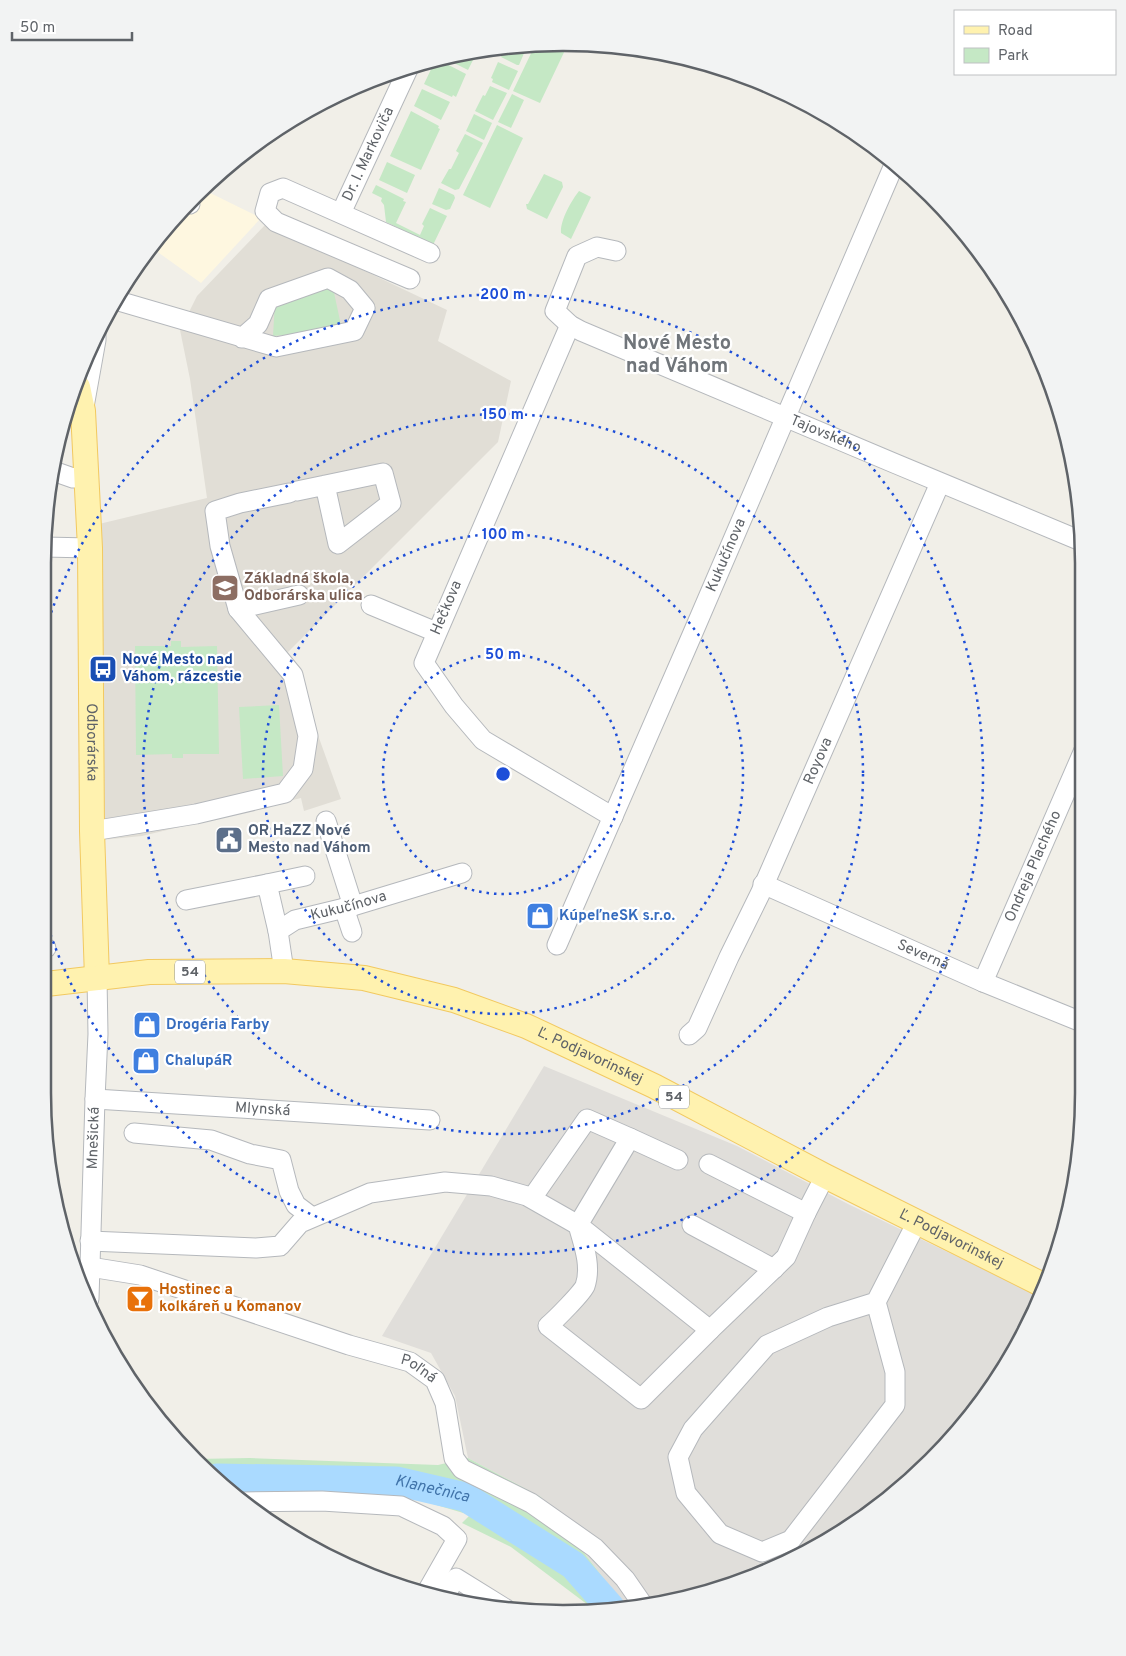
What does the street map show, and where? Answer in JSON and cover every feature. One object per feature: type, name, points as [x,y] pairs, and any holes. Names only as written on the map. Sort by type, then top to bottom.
[{"type":"main road","name":"Odborárska","points":[[80,394],[84,411],[90,548],[92,831],[97,978]]},
{"type":"main road","name":"Ľ. Podjavorinskej","points":[[97,978],[149,972],[284,971],[364,978],[454,1000],[526,1026],[654,1086],[824,1176],[1038,1283]]},
{"type":"main road","name":"54","points":[[51,983],[97,978]]},
{"type":"street","name":"Dr. I. Markoviča","points":[[342,214],[405,76]]},
{"type":"street","name":"Kukučínova","points":[[557,945],[891,171]]},
{"type":"street","points":[[410,279],[276,222],[265,211],[270,193],[283,188],[430,253]]},
{"type":"street","points":[[570,325],[555,310],[577,256],[597,247],[616,251]]},
{"type":"street","points":[[123,302],[151,309],[242,338],[276,347],[354,332],[365,308],[350,290],[328,278],[269,299],[258,324],[242,338]]},
{"type":"street","name":"Tajovského","points":[[570,325],[1074,538]]},
{"type":"street","name":"Hečkova","points":[[570,325],[424,663],[454,706],[483,740],[613,816]]},
{"type":"street","points":[[84,411],[92,362]]},
{"type":"street","points":[[59,474],[73,478],[87,477]]},
{"type":"street","name":"Royova","points":[[689,1035],[697,1028],[798,809],[940,483]]},
{"type":"street","points":[[92,831],[196,814],[285,794],[303,769],[308,736],[293,675],[238,609],[220,546],[215,511],[325,485]]},
{"type":"street","points":[[51,547],[90,548]]},
{"type":"street","points":[[238,609],[299,595]]},
{"type":"street","points":[[371,605],[436,632]]},
{"type":"street","name":"Ondreja Plachého","points":[[982,982],[1075,770]]},
{"type":"street","points":[[326,821],[348,907],[352,932]]},
{"type":"street","name":"Kukučínova","points":[[278,930],[295,920],[348,907],[462,873]]},
{"type":"street","points":[[186,900],[305,876]]},
{"type":"street","points":[[267,884],[278,930],[284,971]]},
{"type":"street","name":"Severná","points":[[763,884],[982,982],[1075,1019]]},
{"type":"street","name":"Mnešická","points":[[89,1287],[94,1099],[98,1034],[97,978]]},
{"type":"street","name":"Mlynská","points":[[94,1099],[430,1120]]},
{"type":"street","points":[[532,1198],[587,1119],[678,1160]]},
{"type":"street","points":[[134,1133],[210,1140],[250,1154],[281,1160],[289,1191],[296,1205],[312,1217]]},
{"type":"street","points":[[630,1138],[578,1225],[588,1270],[584,1287],[548,1326],[641,1399],[786,1257],[824,1176]]},
{"type":"street","points":[[709,1164],[806,1213]]},
{"type":"street","points":[[90,1242],[256,1248],[280,1246],[300,1223],[370,1193],[445,1182],[490,1186],[532,1198],[578,1225],[710,1330]]},
{"type":"street","points":[[876,1302],[828,1317],[767,1345],[693,1429],[678,1457],[686,1493],[720,1534],[762,1552],[791,1540],[894,1405],[895,1372],[876,1302],[917,1222]]},
{"type":"street","points":[[692,1225],[774,1269]]},
{"type":"street","name":"Poľná","points":[[90,1267],[140,1275],[349,1345],[410,1362],[435,1380],[444,1403],[454,1458],[462,1469],[531,1503],[595,1548],[625,1579],[639,1599]]},
{"type":"street","points":[[255,1502],[322,1501],[401,1506],[443,1526],[456,1539],[430,1587]]},
{"type":"street","points":[[447,1591],[456,1578],[490,1599]]},
{"type":"shaded area","points":[[210,193],[261,218],[201,283],[157,251]]},
{"type":"shaded area","name":"Základná škola, Odborárska ulica","points":[[266,224],[447,310],[438,341],[511,381],[498,442],[288,652],[341,799],[304,811],[301,798],[142,836],[101,840],[99,524],[207,498],[190,379],[180,330],[197,296]]},
{"type":"shaded area","points":[[544,1066],[737,1146],[848,1204],[1034,1294],[1006,1349],[969,1405],[925,1455],[875,1499],[819,1536],[759,1566],[695,1587],[663,1595],[621,1601],[541,1497],[468,1458],[455,1396],[431,1353],[382,1336]]},
{"type":"green space","points":[[565,51],[540,103],[513,91],[532,52]]},
{"type":"green space","points":[[524,53],[519,65],[501,57],[502,55]]},
{"type":"green space","points":[[473,59],[468,70],[454,63]]},
{"type":"green space","points":[[498,62],[518,71],[509,90],[492,82],[493,79],[491,78]]},
{"type":"green space","points":[[448,65],[466,74],[456,97],[453,95],[452,97],[424,84],[431,69]]},
{"type":"green space","points":[[490,86],[507,93],[493,120],[475,111]]},
{"type":"green space","points":[[422,89],[450,102],[441,120],[414,106]]},
{"type":"green space","points":[[512,94],[524,100],[511,128],[498,122]]},
{"type":"green space","points":[[411,111],[439,126],[438,128],[440,129],[421,170],[390,156]]},
{"type":"green space","points":[[474,114],[492,123],[484,140],[466,131]]},
{"type":"green space","points":[[497,125],[523,138],[490,208],[463,195]]},
{"type":"green space","points":[[465,134],[483,143],[459,189],[455,190],[441,183],[459,153],[456,151]]},
{"type":"green space","points":[[387,162],[415,175],[407,193],[379,180]]},
{"type":"green space","points":[[544,174],[562,182],[563,187],[547,219],[527,209],[526,204],[528,204]]},
{"type":"green space","points":[[376,185],[404,199],[403,201],[406,202],[396,223],[420,235],[424,226],[422,224],[430,208],[447,216],[433,245],[386,222],[382,198],[372,193]]},
{"type":"green space","points":[[439,188],[454,195],[455,198],[450,209],[446,210],[432,204]]},
{"type":"green space","points":[[579,191],[591,197],[571,239],[561,233],[561,228],[567,211]]},
{"type":"green space","points":[[332,283],[342,330],[273,336],[275,302]]},
{"type":"green space","points":[[171,641],[181,641],[181,647],[217,646],[219,754],[183,754],[183,758],[172,758],[172,754],[136,755],[135,646],[171,646]]},
{"type":"green space","points":[[279,705],[283,776],[243,779],[239,707]]},
{"type":"green space","points":[[250,1458],[438,1465],[468,1458],[541,1497],[621,1601],[587,1604],[511,1547],[462,1523],[470,1515],[396,1493],[279,1499],[250,1498],[205,1459]]},
{"type":"waterway","name":"Klanečnica","points":[[226,1478],[396,1481],[465,1497],[573,1565],[606,1603]]},
{"type":"place","name":"Základná škola, Odborárska ulica","points":[[225,588]]},
{"type":"place","name":"Nové Mesto nad Váhom, rázcestie","points":[[103,669]]},
{"type":"place","name":"OR HaZZ Nové Mesto nad Váhom","points":[[229,840]]},
{"type":"place","name":"KúpeľneSK s.r.o.","points":[[540,916]]},
{"type":"place","name":"Drogéria Farby","points":[[147,1025]]},
{"type":"place","name":"ChalupáR","points":[[146,1061]]},
{"type":"place","name":"Hostinec a kolkáreň u Komanov","points":[[140,1299]]},
{"type":"district","name":"Nové Mesto nad Váhom","points":[[677,356]]}]
